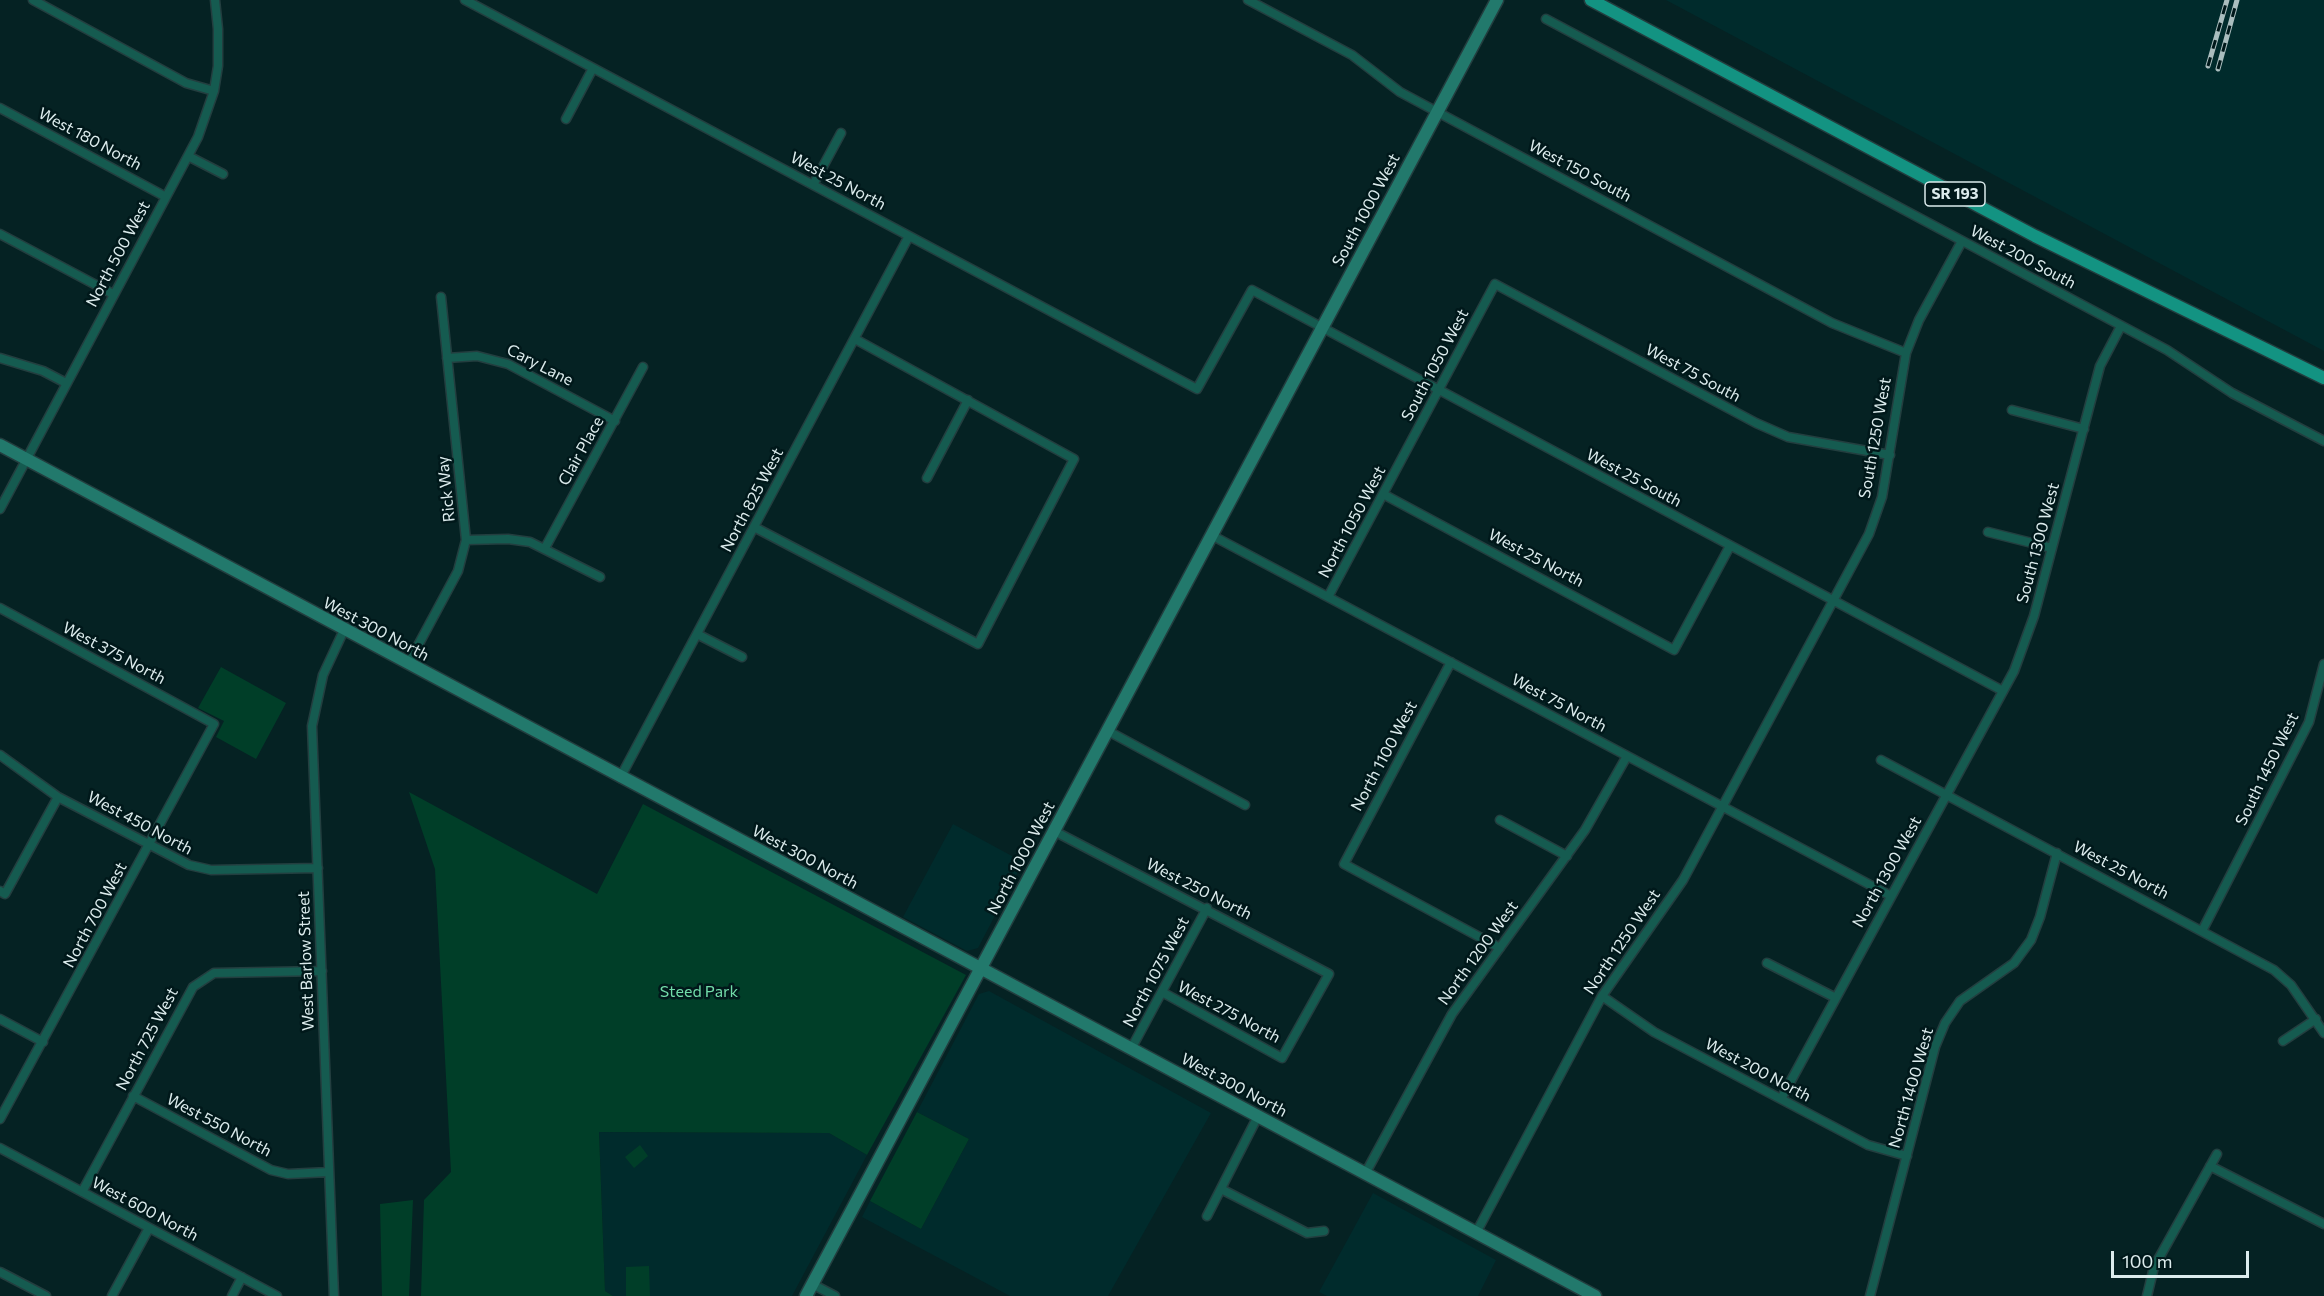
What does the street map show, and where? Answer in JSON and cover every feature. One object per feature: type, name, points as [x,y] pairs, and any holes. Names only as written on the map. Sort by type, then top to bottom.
[{"type":"main road","name":"South 1000 West","points":[[1265,436],[1497,0]]},
{"type":"main road","name":"SR 193","points":[[1591,0],[2035,236],[2324,378]]},
{"type":"main road","name":"North 1000 West","points":[[806,1296],[1265,436]]},
{"type":"main road","name":"West 300 North","points":[[0,445],[1595,1296]]},
{"type":"street","points":[[33,0],[186,83],[214,91]]},
{"type":"street","name":"North 500 West","points":[[0,509],[188,156],[208,114],[214,91],[218,29],[215,0]]},
{"type":"street","name":"West 25 North","points":[[465,0],[1197,389],[1252,290]]},
{"type":"street","name":"West 150 South","points":[[1248,0],[1352,55],[1400,92],[1437,112],[1832,323],[1906,353]]},
{"type":"street","name":"West 200 South","points":[[1546,19],[2167,350],[2232,393],[2324,441]]},
{"type":"street","points":[[566,118],[593,68]]},
{"type":"street","name":"West 180 North","points":[[0,108],[166,197]]},
{"type":"street","points":[[813,185],[841,133]]},
{"type":"street","points":[[188,156],[223,174]]},
{"type":"street","points":[[0,234],[113,294]]},
{"type":"street","name":"North 825 West","points":[[621,778],[909,236]]},
{"type":"street","name":"South 1250 West","points":[[1796,670],[1869,534],[1882,497],[1906,353],[1919,320],[1962,241]]},
{"type":"street","name":"South 1050 West","points":[[1401,461],[1495,284]]},
{"type":"street","name":"West 75 South","points":[[1495,284],[1756,423],[1788,437],[1890,455]]},
{"type":"street","name":"West 25 South","points":[[1252,290],[2003,691]]},
{"type":"street","name":"Rick Way","points":[[408,664],[458,571],[466,540],[441,297]]},
{"type":"street","name":"South 1300 West","points":[[1965,760],[2026,643],[2100,366],[2121,326]]},
{"type":"street","points":[[754,527],[978,644],[1074,459],[855,339]]},
{"type":"street","name":"Cary Lane","points":[[447,358],[477,356],[508,364],[615,420]]},
{"type":"street","points":[[0,358],[43,371],[66,383]]},
{"type":"street","name":"Clair Place","points":[[545,548],[644,368]]},
{"type":"street","points":[[927,478],[968,400]]},
{"type":"street","points":[[2012,410],[2084,429]]},
{"type":"street","name":"North 1050 West","points":[[1328,597],[1401,461]]},
{"type":"street","name":"West 25 North","points":[[1383,494],[1674,650],[1730,546]]},
{"type":"street","points":[[1989,532],[2052,548]]},
{"type":"street","name":"West 75 North","points":[[1213,536],[1891,896]]},
{"type":"street","points":[[466,540],[508,539],[545,548],[600,577]]},
{"type":"street","name":"West 375 North","points":[[0,608],[214,724]]},
{"type":"street","name":"West Barlow Street","points":[[334,1296],[312,726],[322,675],[344,630]]},
{"type":"street","points":[[697,634],[742,657]]},
{"type":"street","name":"North 1100 West","points":[[1451,662],[1344,864],[1500,948]]},
{"type":"street","name":"South 1450 West","points":[[2202,931],[2309,722],[2324,664]]},
{"type":"street","name":"North 1250 West","points":[[1476,1233],[1602,996],[1683,880],[1796,670]]},
{"type":"street","name":"North 700 West","points":[[0,1119],[214,724]]},
{"type":"street","points":[[1108,731],[1245,805]]},
{"type":"street","name":"West 450 North","points":[[0,755],[58,797],[199,869],[318,868]]},
{"type":"street","name":"North 1200 West","points":[[1365,1174],[1434,1044],[1567,856],[1597,811],[1627,756]]},
{"type":"street","name":"West 25 North","points":[[1881,760],[2274,970],[2290,985],[2324,1033]]},
{"type":"street","name":"North 1300 West","points":[[1781,1099],[1965,760]]},
{"type":"street","points":[[3,893],[58,797]]},
{"type":"street","points":[[1500,820],[1567,856]]},
{"type":"street","name":"West 250 North","points":[[1054,831],[1207,908],[1329,974],[1282,1058]]},
{"type":"street","name":"North 1400 West","points":[[1870,1296],[1935,1047],[1945,1023],[1960,1001],[2014,963],[2031,940],[2057,853]]},
{"type":"street","name":"North 1075 West","points":[[1131,1049],[1207,908]]},
{"type":"street","points":[[1767,963],[1836,998]]},
{"type":"street","name":"North 725 West","points":[[81,1192],[193,987],[213,973],[322,971]]},
{"type":"street","name":"West 275 North","points":[[1162,993],[1282,1058]]},
{"type":"street","name":"West 200 North","points":[[1602,996],[1653,1032],[1868,1145],[1907,1156]]},
{"type":"street","points":[[0,1019],[43,1042]]},
{"type":"street","points":[[2283,1041],[2316,1019]]},
{"type":"street","name":"West 550 North","points":[[133,1096],[271,1170],[288,1174],[329,1172]]},
{"type":"street","points":[[1206,1216],[1258,1116]]},
{"type":"street","name":"West 600 North","points":[[0,1148],[277,1296]]},
{"type":"street","points":[[2147,1296],[2154,1267],[2217,1154]]},
{"type":"street","points":[[2210,1166],[2324,1224]]},
{"type":"street","points":[[1221,1189],[1307,1233],[1324,1232]]},
{"type":"street","points":[[112,1296],[149,1228]]},
{"type":"street","points":[[0,1272],[46,1296]]},
{"type":"street","points":[[232,1296],[242,1277]]},
{"type":"street","points":[[812,1284],[834,1296]]},
{"type":"shaded area","points":[[1666,0],[2324,0],[2324,351]]},
{"type":"shaded area","points":[[953,824],[1023,862],[978,948],[967,951],[903,917]]},
{"type":"shaded area","points":[[989,991],[1211,1113],[1108,1296],[1010,1296],[862,1217],[870,1201],[921,1229],[969,1139],[917,1112],[979,994]]},
{"type":"shaded area","points":[[599,1132],[829,1133],[867,1155],[792,1296],[613,1296],[605,1291]]},
{"type":"shaded area","points":[[1373,1193],[1496,1260],[1478,1296],[1327,1296],[1319,1292]]},
{"type":"green space","points":[[221,667],[286,703],[256,759],[216,737],[224,721],[198,708]]},
{"type":"green space","name":"Steed Park","points":[[409,792],[597,894],[643,804],[966,975],[867,1155],[829,1133],[599,1132],[605,1291],[613,1296],[421,1296],[424,1200],[451,1172],[435,869]]},
{"type":"green space","points":[[917,1112],[969,1139],[921,1229],[870,1201]]},
{"type":"green space","points":[[640,1145],[648,1156],[634,1168],[625,1157]]},
{"type":"green space","points":[[413,1200],[409,1296],[382,1296],[380,1204]]},
{"type":"green space","points":[[649,1266],[650,1296],[626,1296],[626,1267]]},
{"type":"railway","points":[[2208,66],[2227,0]]},
{"type":"railway","points":[[2218,69],[2237,0]]}]
